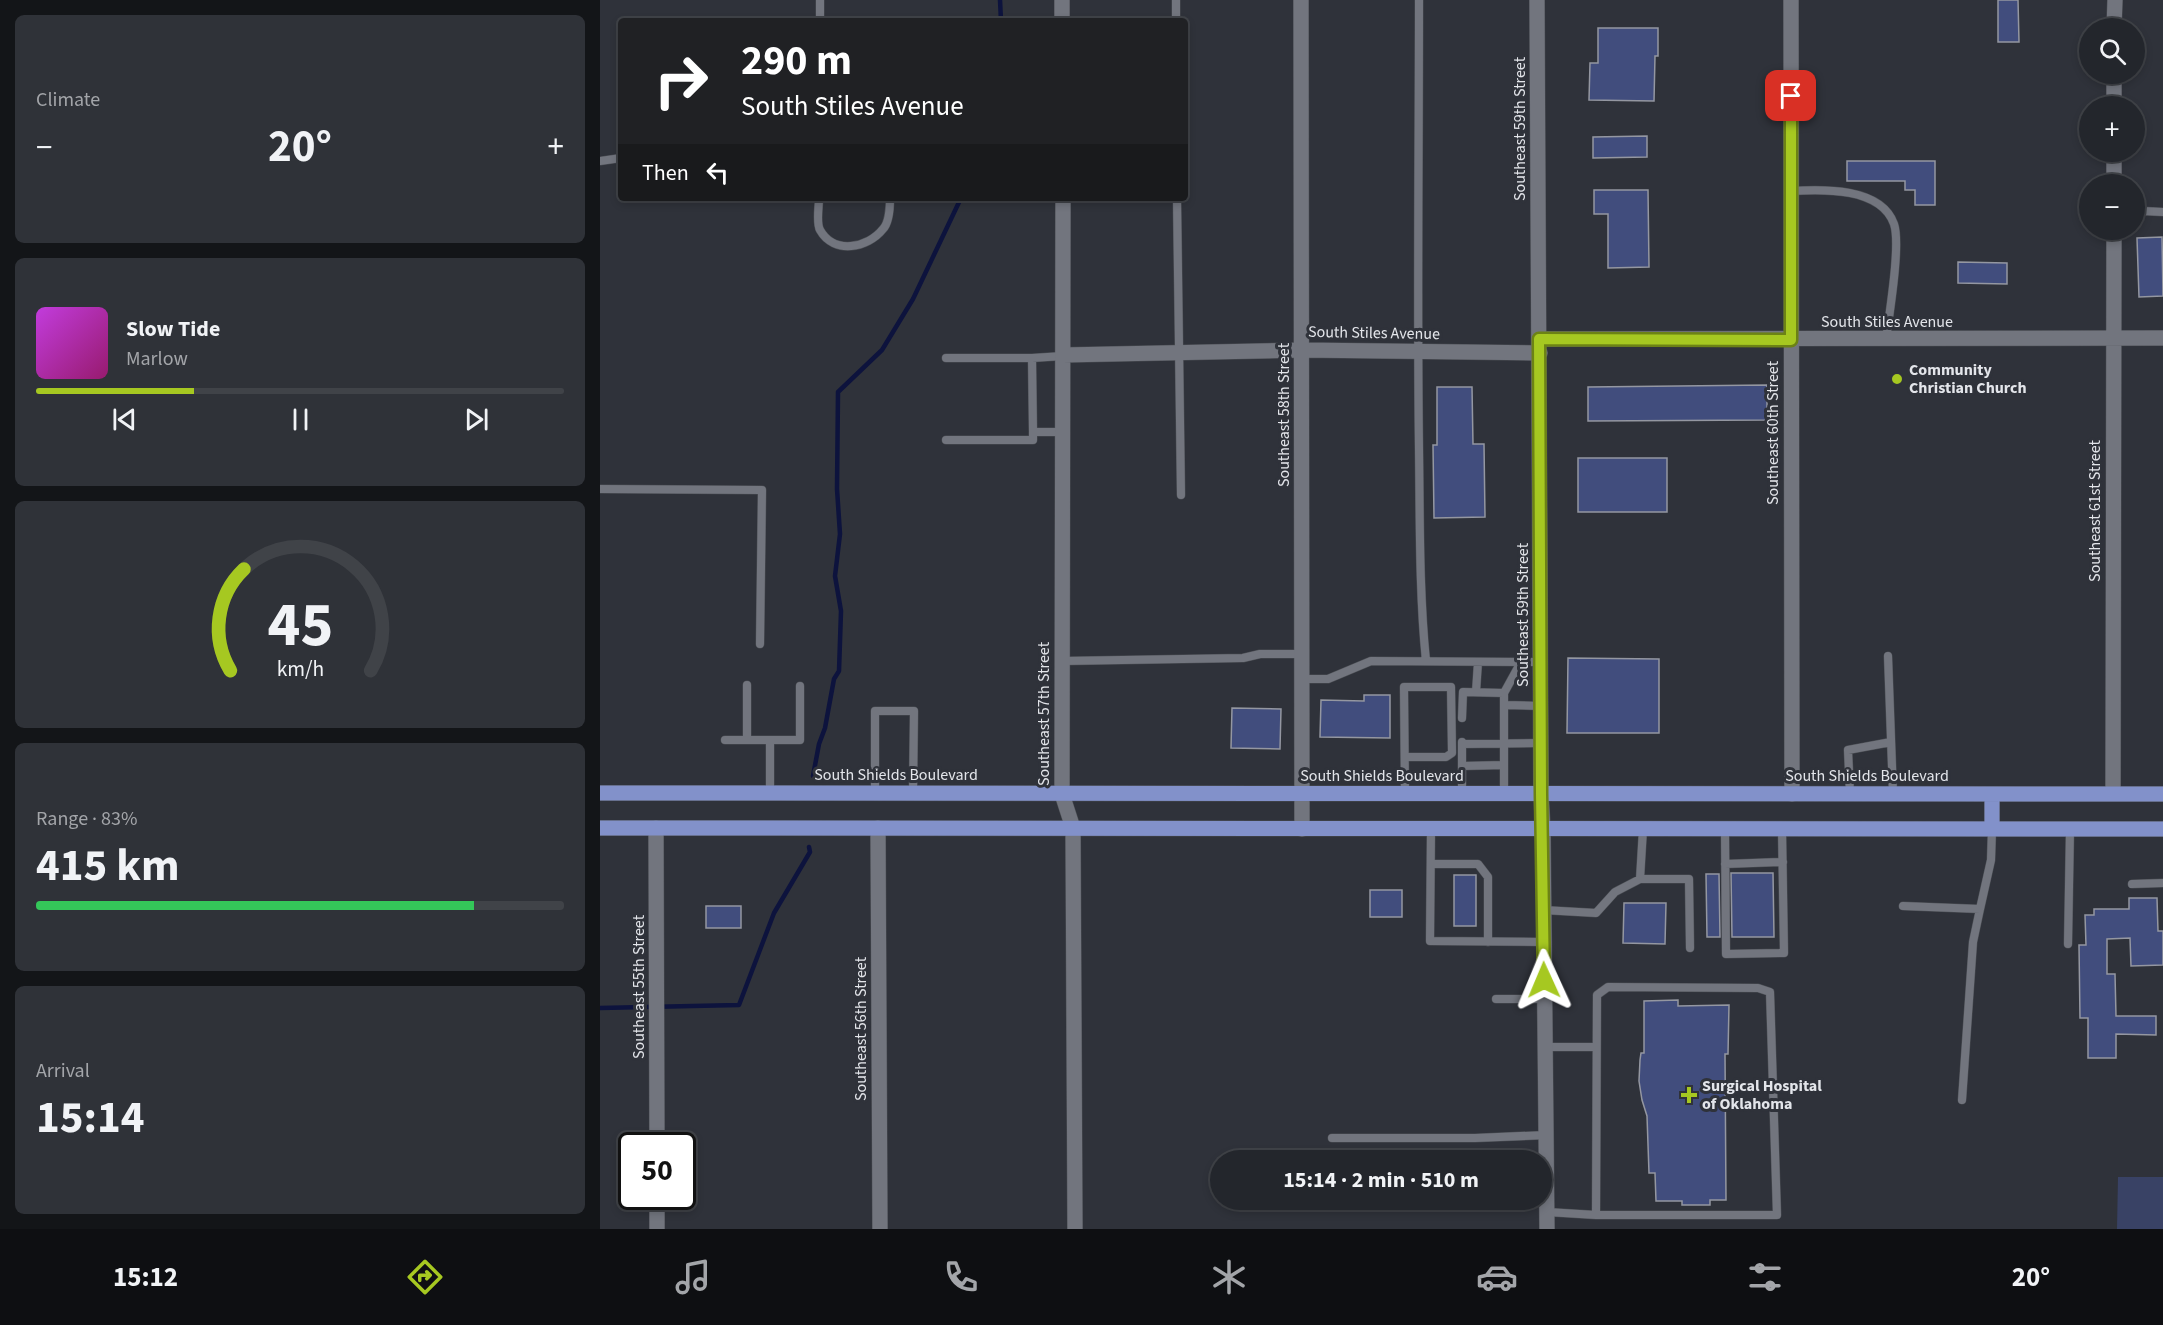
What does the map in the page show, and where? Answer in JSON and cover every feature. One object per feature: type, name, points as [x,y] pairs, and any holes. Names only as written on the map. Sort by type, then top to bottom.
[{"type":"main road","name":"South Shields Boulevard","points":[[600,793],[2163,794]]},
{"type":"main road","points":[[1992,794],[1992,829]]},
{"type":"main road","points":[[600,828],[2163,829]]},
{"type":"street","points":[[1062,0],[1062,18]]},
{"type":"street","name":"Southeast 58th Street","points":[[1301,0],[1302,829]]},
{"type":"street","name":"Southeast 59th Street","points":[[1537,0],[1541,794],[1547,1229]]},
{"type":"street","name":"Southeast 60th Street","points":[[1791,0],[1792,794]]},
{"type":"street","points":[[2114,18],[2115,0]]},
{"type":"street","name":"Southeast 57th Street","points":[[1063,201],[1062,794],[1073,828],[1075,1229]]},
{"type":"street","name":"Southeast 61st Street","points":[[2113,793],[2113,338],[2117,240]]},
{"type":"street","name":"South Stiles Avenue","points":[[1063,356],[1302,350],[1417,351],[1791,340],[2163,338]]},
{"type":"street","name":"Southeast 55th Street","points":[[656,828],[657,1132]]},
{"type":"street","name":"Southeast 56th Street","points":[[878,828],[880,1229]]},
{"type":"street","points":[[657,1210],[657,1229]]},
{"type":"lane","points":[[820,0],[820,18]]},
{"type":"lane","points":[[1176,0],[1176,18]]},
{"type":"lane","points":[[1419,0],[1420,169],[1417,351],[1421,612],[1426,661]]},
{"type":"lane","points":[[600,160],[618,158]]},
{"type":"lane","points":[[1791,191],[1817,189],[1847,192],[1868,199],[1884,208],[1894,224],[1896,243],[1886,340]]},
{"type":"lane","points":[[819,201],[819,229],[830,242],[851,247],[866,244],[885,228],[890,201]]},
{"type":"lane","points":[[1177,201],[1181,495]]},
{"type":"lane","points":[[2145,211],[2163,212]]},
{"type":"lane","points":[[945,358],[1063,356]]},
{"type":"lane","points":[[946,440],[1033,440],[1032,358]]},
{"type":"lane","points":[[1033,432],[1063,432]]},
{"type":"lane","points":[[600,489],[762,490],[760,644]]},
{"type":"lane","points":[[1062,661],[1243,658],[1260,654],[1302,654]]},
{"type":"lane","points":[[1888,656],[1893,794]]},
{"type":"lane","points":[[1302,679],[1328,679],[1371,661],[1541,662]]},
{"type":"lane","points":[[1476,692],[1478,662]]},
{"type":"lane","points":[[1504,794],[1504,693],[1521,662]]},
{"type":"lane","points":[[747,685],[747,740]]},
{"type":"lane","points":[[725,740],[800,740],[800,686]]},
{"type":"lane","points":[[1405,757],[1446,757],[1452,753],[1451,687],[1404,687],[1405,795]]},
{"type":"lane","points":[[1462,718],[1463,692],[1504,693]]},
{"type":"lane","points":[[1504,705],[1541,706]]},
{"type":"lane","points":[[875,793],[875,711],[914,711],[913,793]]},
{"type":"lane","points":[[770,740],[770,793]]},
{"type":"lane","points":[[1462,794],[1462,742],[1541,743]]},
{"type":"lane","points":[[1850,794],[1848,750],[1891,742]]},
{"type":"lane","points":[[1462,766],[1504,765]]},
{"type":"lane","points":[[1431,829],[1430,942],[1543,942]]},
{"type":"lane","points":[[1640,879],[1642,829]]},
{"type":"lane","points":[[1725,829],[1726,954],[1784,953],[1782,829]]},
{"type":"lane","points":[[1962,1100],[1973,942],[1991,860],[1992,829]]},
{"type":"lane","points":[[2068,944],[2070,829]]},
{"type":"lane","points":[[1725,864],[1783,862]]},
{"type":"lane","points":[[1431,864],[1478,864],[1488,877],[1488,942]]},
{"type":"lane","points":[[1543,910],[1596,913],[1615,892],[1640,879],[1689,879],[1690,948]]},
{"type":"lane","points":[[2132,884],[2163,883]]},
{"type":"lane","points":[[1903,906],[1980,909]]},
{"type":"lane","points":[[1547,1212],[1596,1215],[1777,1215],[1770,992],[1758,988],[1608,987],[1597,995],[1596,1215]]},
{"type":"lane","points":[[1496,999],[1544,999]]},
{"type":"lane","points":[[1546,1047],[1595,1047]]},
{"type":"lane","points":[[1332,1138],[1475,1138],[1547,1135]]},
{"type":"shaded area","points":[[2118,1177],[2163,1177],[2163,1229],[2117,1229]]},
{"type":"building","points":[[1998,0],[2018,0],[2019,42],[1998,42]]},
{"type":"building","points":[[1598,28],[1658,28],[1654,101],[1589,100],[1590,63],[1598,63]]},
{"type":"building","points":[[1647,136],[1647,157],[1593,158],[1593,137]]},
{"type":"building","points":[[1847,161],[1935,161],[1935,205],[1915,205],[1915,190],[1905,190],[1905,181],[1847,181]]},
{"type":"building","points":[[1594,190],[1648,190],[1649,267],[1608,268],[1608,214],[1594,214]]},
{"type":"building","points":[[2162,237],[2163,296],[2139,297],[2137,240],[2145,240],[2145,238]]},
{"type":"building","points":[[1958,262],[2007,263],[2007,284],[1958,283]]},
{"type":"building","points":[[1767,385],[1767,420],[1588,421],[1588,387]]},
{"type":"building","points":[[1437,387],[1472,387],[1473,444],[1484,444],[1485,517],[1434,518],[1433,445],[1437,445]]},
{"type":"building","points":[[1578,458],[1667,458],[1667,512],[1578,512]]},
{"type":"building","points":[[1568,658],[1659,659],[1659,733],[1567,733]]},
{"type":"building","points":[[1364,695],[1390,695],[1390,738],[1320,737],[1321,700],[1364,701]]},
{"type":"building","points":[[1232,708],[1281,709],[1280,749],[1231,748]]},
{"type":"building","points":[[1731,873],[1773,873],[1774,937],[1732,937]]},
{"type":"building","points":[[1706,874],[1719,874],[1720,937],[1707,937]]},
{"type":"building","points":[[1454,875],[1476,875],[1476,926],[1454,926]]},
{"type":"building","points":[[1370,890],[1402,890],[1402,917],[1370,917]]},
{"type":"building","points":[[2129,898],[2157,898],[2158,931],[2163,931],[2163,965],[2131,966],[2130,938],[2107,939],[2107,974],[2115,974],[2116,1016],[2156,1016],[2156,1035],[2116,1034],[2116,1058],[2088,1058],[2088,1018],[2080,1018],[2079,945],[2086,945],[2085,915],[2094,915],[2094,909],[2129,909]]},
{"type":"building","points":[[1624,903],[1666,903],[1665,944],[1623,943]]},
{"type":"building","points":[[706,906],[741,906],[741,928],[706,928]]},
{"type":"building","points":[[1678,1000],[1678,1006],[1729,1005],[1728,1054],[1725,1054],[1726,1200],[1710,1200],[1710,1205],[1682,1205],[1682,1201],[1656,1201],[1655,1173],[1649,1173],[1647,1116],[1639,1081],[1641,1053],[1644,1053],[1644,1001]]},
{"type":"waterway","points":[[1000,0],[1001,18]]},
{"type":"waterway","points":[[813,776],[834,679],[839,671],[841,611],[835,576],[840,534],[837,489],[838,392],[882,350],[913,299],[960,201]]},
{"type":"waterway","points":[[600,1008],[739,1005],[774,913],[810,852],[809,847]]},
{"type":"place","name":"Community Christian Church","points":[[1897,379]]},
{"type":"place","name":"Surgical Hospital of Oklahoma","points":[[1689,1095]]},
{"type":"route","points":[[1544,980],[1539,339],[1791,340],[1791,96]]}]
